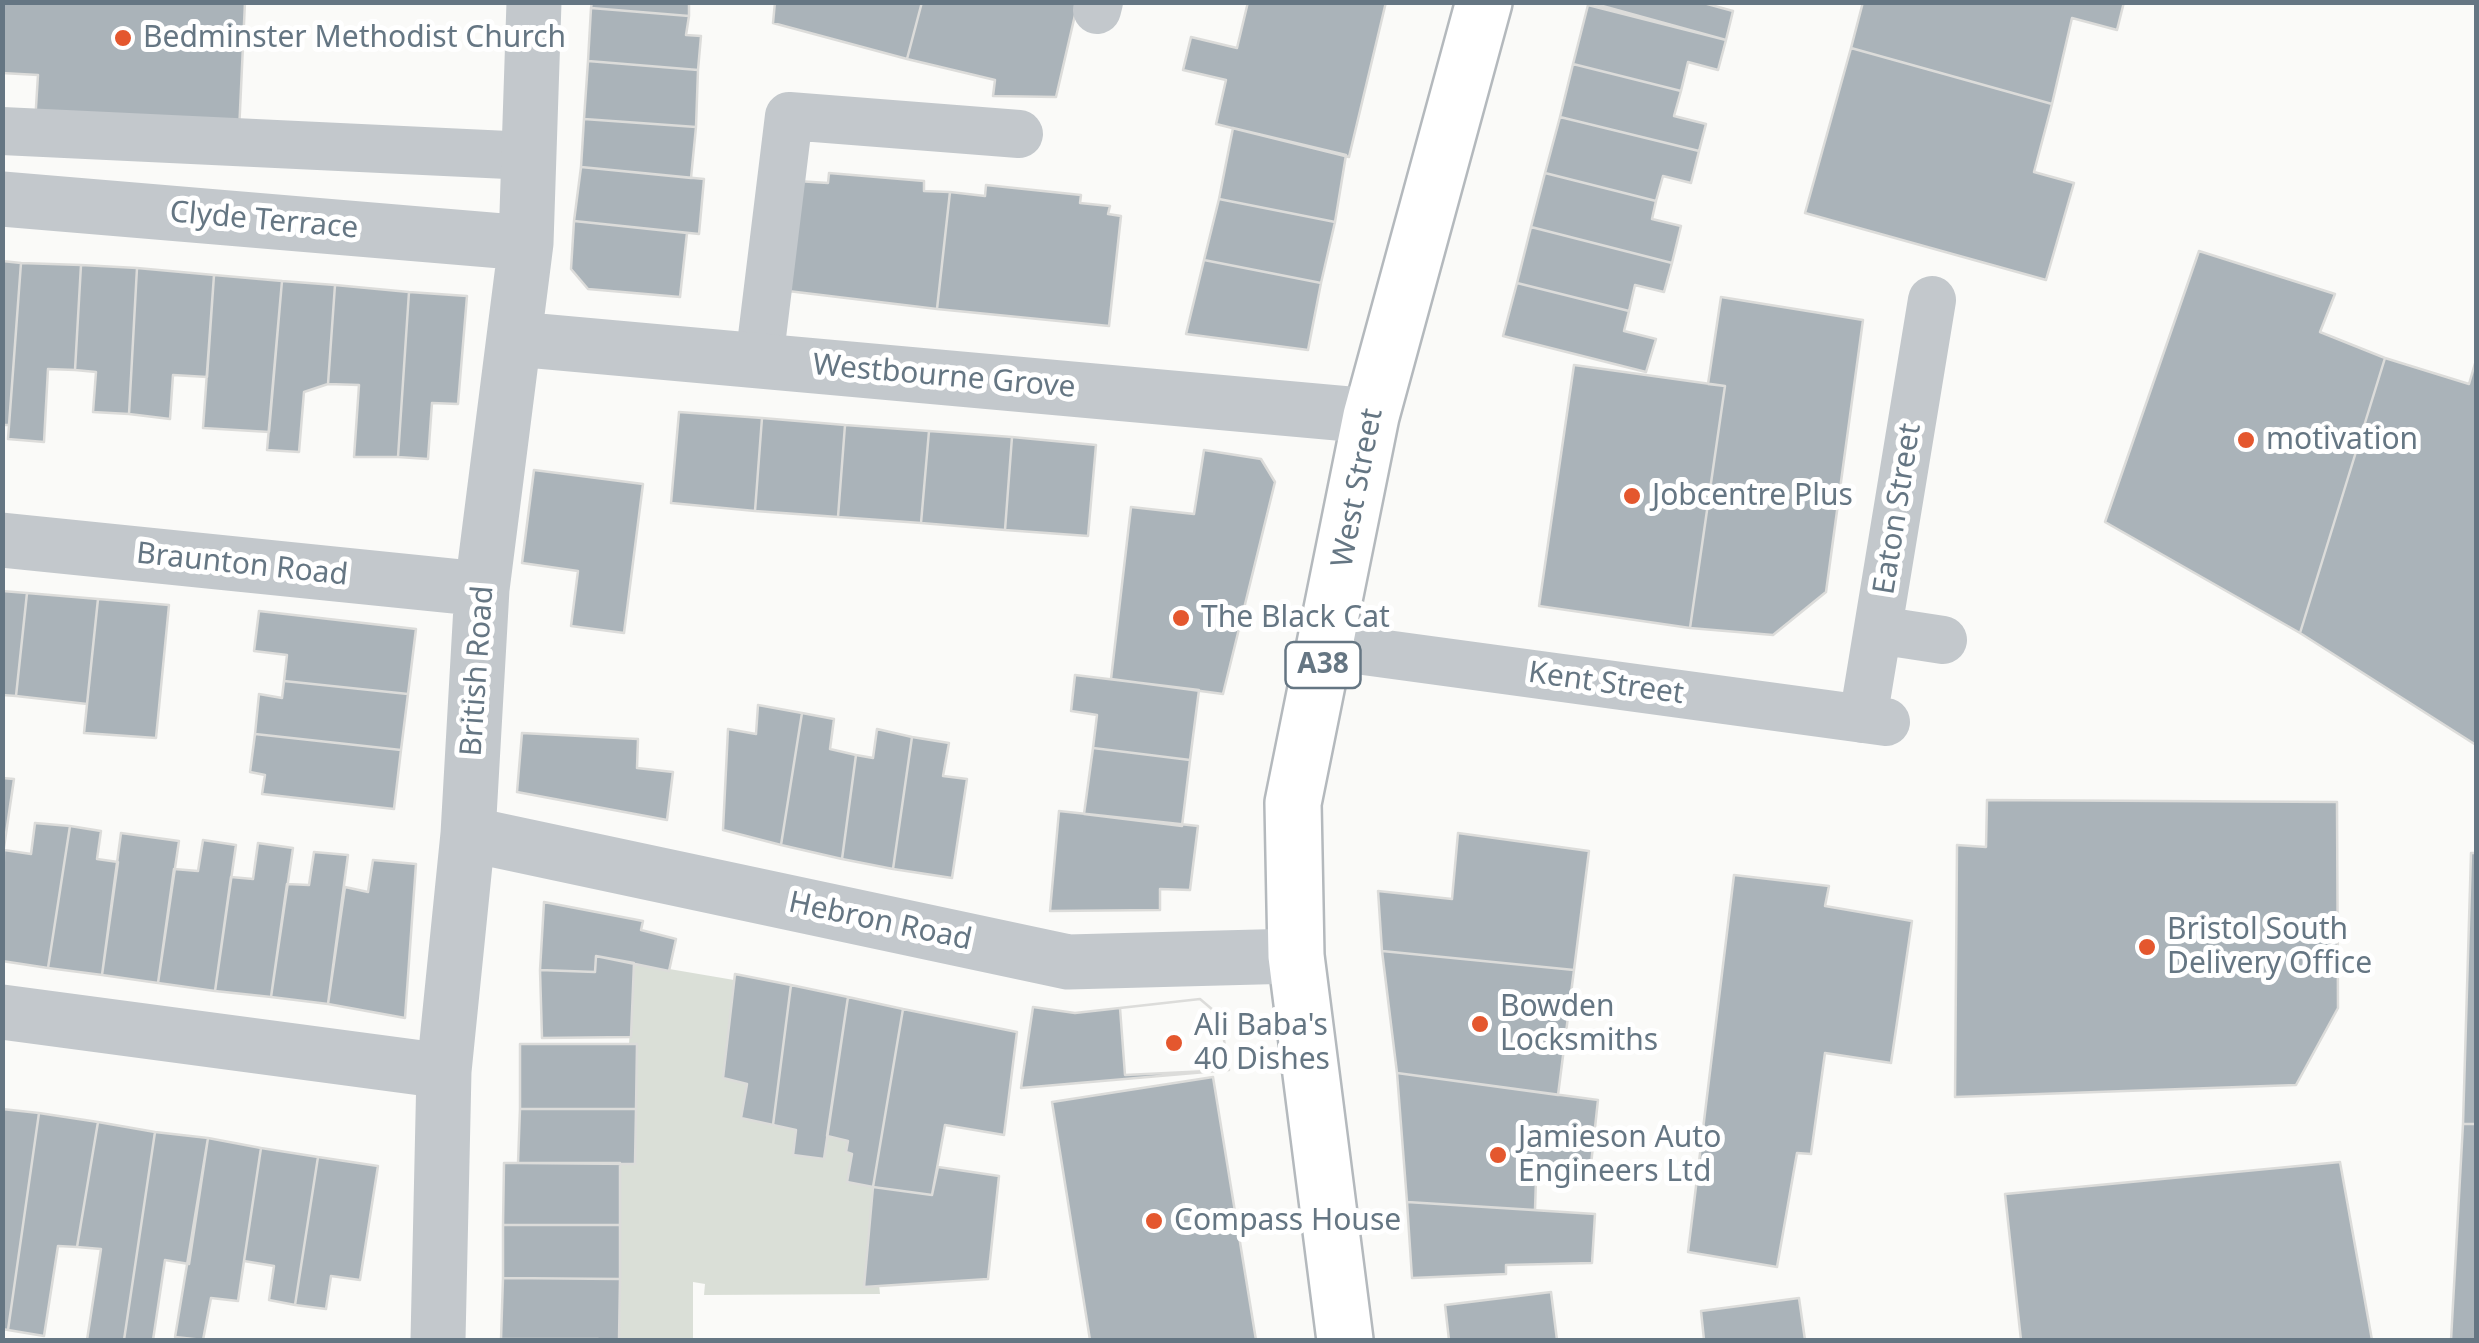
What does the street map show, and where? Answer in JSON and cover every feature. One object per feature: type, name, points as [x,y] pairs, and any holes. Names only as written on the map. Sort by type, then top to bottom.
[{"type":"highway","name":"West Street","points":[[1345,1340],[1296,956],[1293,803],[1371,416],[1484,2]]},
{"type":"street","name":"British Road","points":[[438,1340],[444,1071],[468,834],[482,589],[526,243],[534,2]]},
{"type":"street","name":"Clyde Terrace","points":[[2,199],[526,243]]},
{"type":"street","name":"Westbourne Grove","points":[[516,339],[1371,416]]},
{"type":"street","name":"Braunton Road","points":[[2,540],[482,589]]},
{"type":"street","name":"Hebron Road","points":[[468,834],[1068,962],[1296,956]]},
{"type":"street","points":[[2,1012],[444,1071]]},
{"type":"lane","points":[[759,361],[789,116],[1019,134]]},
{"type":"lane","points":[[2,132],[528,156]]},
{"type":"lane","name":"Eaton Street","points":[[1874,721],[1878,630],[1932,300]]},
{"type":"lane","points":[[1878,630],[1944,640]]},
{"type":"lane","name":"Kent Street","points":[[1326,646],[1874,721]]},
{"type":"shaded area","points":[[634,963],[734,980],[723,1077],[747,1084],[741,1118],[796,1130],[793,1155],[824,1159],[827,1136],[848,1141],[852,1154],[848,1182],[873,1187],[864,1286],[879,1285],[880,1294],[704,1295],[705,1284],[693,1282],[693,1340],[619,1340],[620,1163],[635,1163],[637,1045],[629,1044]]},
{"type":"building","name":"Bedminster Methodist Church","points":[[2,2],[245,2],[239,132],[35,123],[38,75],[2,73]]},
{"type":"building","points":[[592,2],[689,2],[689,16],[591,8]]},
{"type":"building","points":[[775,2],[922,2],[907,59],[773,23]]},
{"type":"building","points":[[922,2],[1078,2],[1056,97],[993,96],[995,80],[907,59]]},
{"type":"building","points":[[1248,2],[1386,2],[1349,157],[1216,124],[1226,80],[1183,70],[1191,37],[1237,48]]},
{"type":"building","points":[[1588,2],[1700,2],[1733,11],[1726,40]]},
{"type":"building","points":[[1863,2],[2124,2],[2117,30],[2072,18],[2052,104],[1851,48]]},
{"type":"building","points":[[1588,5],[1726,40],[1718,70],[1688,62],[1681,91],[1573,64]]},
{"type":"building","points":[[591,8],[689,16],[686,35],[701,36],[698,70],[588,61]]},
{"type":"building","points":[[1851,48],[2052,104],[2034,172],[2074,183],[2046,280],[1805,213]]},
{"type":"building","points":[[588,61],[698,70],[696,127],[584,119]]},
{"type":"building","points":[[1573,64],[1681,91],[1674,116],[1706,124],[1699,151],[1560,117]]},
{"type":"building","points":[[1560,117],[1699,151],[1691,183],[1663,176],[1656,201],[1545,173]]},
{"type":"building","points":[[584,119],[696,127],[691,178],[581,167]]},
{"type":"building","points":[[1233,128],[1346,155],[1335,222],[1219,199]]},
{"type":"building","points":[[581,167],[704,179],[699,234],[574,221]]},
{"type":"building","points":[[829,173],[924,181],[924,191],[950,192],[937,309],[788,291],[797,181],[828,183]]},
{"type":"building","points":[[1545,173],[1656,201],[1652,219],[1681,226],[1672,263],[1531,227]]},
{"type":"building","points":[[986,185],[1081,195],[1080,203],[1110,206],[1108,214],[1121,216],[1109,326],[937,309],[950,192],[985,196]]},
{"type":"building","points":[[1219,199],[1335,222],[1321,283],[1204,260]]},
{"type":"building","points":[[574,221],[687,233],[680,297],[588,289],[571,269]]},
{"type":"building","points":[[1531,227],[1672,263],[1664,292],[1635,285],[1629,311],[1517,283]]},
{"type":"building","name":"motivation","points":[[2199,251],[2335,294],[2320,332],[2385,358],[2300,633],[2105,522]]},
{"type":"building","points":[[1204,260],[1321,283],[1308,350],[1186,334]]},
{"type":"building","points":[[2,261],[21,263],[9,425],[2,425]]},
{"type":"building","points":[[21,263],[81,265],[75,370],[48,369],[44,442],[8,439]]},
{"type":"building","points":[[81,265],[137,268],[129,414],[93,412],[96,372],[75,370]]},
{"type":"building","points":[[137,268],[214,275],[207,377],[173,375],[170,419],[129,414]]},
{"type":"building","points":[[214,275],[282,281],[269,432],[203,428]]},
{"type":"building","points":[[282,281],[335,285],[328,384],[304,392],[299,452],[267,450]]},
{"type":"building","points":[[1517,283],[1629,311],[1624,331],[1656,339],[1646,372],[1503,336]]},
{"type":"building","points":[[335,285],[409,292],[398,457],[354,457],[359,385],[328,384]]},
{"type":"building","points":[[409,292],[467,296],[458,404],[432,403],[428,459],[398,457]]},
{"type":"building","points":[[1721,297],[1863,320],[1826,592],[1773,635],[1690,628],[1725,386],[1708,384]]},
{"type":"building","points":[[2385,358],[2469,384],[2476,360],[2476,745],[2300,633]]},
{"type":"building","name":"Jobcentre Plus","points":[[1574,365],[1725,386],[1690,628],[1539,606]]},
{"type":"building","points":[[679,412],[762,418],[755,511],[671,503]]},
{"type":"building","points":[[762,418],[845,425],[838,517],[755,511]]},
{"type":"building","points":[[845,425],[929,431],[921,523],[838,517]]},
{"type":"building","points":[[929,431],[1012,437],[1005,530],[921,523]]},
{"type":"building","points":[[1012,437],[1096,445],[1088,536],[1005,530]]},
{"type":"building","name":"The Black Cat","points":[[1204,450],[1261,459],[1275,482],[1223,694],[1111,679],[1131,507],[1194,514]]},
{"type":"building","points":[[534,470],[643,484],[624,633],[571,626],[578,571],[522,563]]},
{"type":"building","points":[[2,591],[27,593],[16,696],[2,695]]},
{"type":"building","points":[[27,593],[98,599],[87,704],[16,696]]},
{"type":"building","points":[[98,599],[169,605],[156,738],[84,733]]},
{"type":"building","points":[[259,611],[416,629],[408,694],[284,681],[287,655],[254,651]]},
{"type":"building","points":[[1075,675],[1199,690],[1190,760],[1093,748],[1097,715],[1071,711]]},
{"type":"building","points":[[284,681],[408,694],[401,750],[255,734],[259,694],[282,698]]},
{"type":"building","points":[[758,705],[802,713],[781,845],[723,830],[728,729],[756,734]]},
{"type":"building","points":[[802,713],[834,719],[830,749],[856,755],[842,859],[781,845]]},
{"type":"building","points":[[877,729],[912,737],[893,869],[842,859],[856,755],[873,758]]},
{"type":"building","points":[[522,733],[638,739],[637,768],[673,772],[667,820],[517,792]]},
{"type":"building","points":[[255,734],[401,750],[394,809],[262,794],[265,775],[250,772]]},
{"type":"building","points":[[912,737],[949,743],[943,776],[967,779],[952,878],[893,869]]},
{"type":"building","points":[[1093,748],[1190,760],[1182,826],[1084,814]]},
{"type":"building","points":[[2,778],[14,779],[2,861]]},
{"type":"building","name":"Bristol South Delivery Office","points":[[1987,800],[2337,802],[2338,1008],[2296,1085],[1955,1097],[1957,845],[1986,847]]},
{"type":"building","points":[[1059,811],[1198,826],[1190,890],[1160,889],[1160,910],[1050,911]]},
{"type":"building","points":[[35,823],[70,826],[48,968],[2,961],[4,850],[31,854]]},
{"type":"building","points":[[70,826],[101,831],[97,859],[118,862],[102,975],[48,968]]},
{"type":"building","points":[[121,833],[179,841],[158,983],[102,975]]},
{"type":"building","points":[[1458,833],[1589,851],[1574,970],[1382,951],[1378,891],[1452,899]]},
{"type":"building","points":[[203,840],[236,845],[215,991],[158,983],[174,869],[198,871]]},
{"type":"building","points":[[258,843],[293,848],[271,997],[215,991],[231,877],[253,879]]},
{"type":"building","points":[[314,852],[348,855],[328,1004],[271,997],[287,884],[309,885]]},
{"type":"building","points":[[2471,853],[2476,853],[2476,1124],[2463,1124]]},
{"type":"building","points":[[373,860],[416,864],[405,1018],[328,1004],[345,887],[368,892]]},
{"type":"building","points":[[1734,875],[1829,886],[1825,906],[1912,921],[1891,1063],[1825,1053],[1811,1154],[1797,1153],[1777,1267],[1688,1252]]},
{"type":"building","points":[[544,902],[643,921],[641,930],[676,939],[669,971],[596,956],[595,972],[540,970]]},
{"type":"building","name":"Bowden Locksmiths","points":[[1382,951],[1574,970],[1558,1095],[1397,1073]]},
{"type":"building","points":[[596,956],[634,963],[631,1037],[542,1038],[540,970],[595,972]]},
{"type":"building","points":[[735,974],[791,985],[773,1125],[741,1118],[747,1084],[723,1078]]},
{"type":"building","points":[[791,985],[848,997],[824,1159],[793,1155],[796,1130],[773,1125]]},
{"type":"building","points":[[848,997],[903,1009],[873,1187],[847,1182],[852,1154],[846,1152],[848,1141],[827,1136]]},
{"type":"building","name":"Ali Baba's 40 Dishes","points":[[1200,999],[1220,1016],[1229,1070],[1125,1075],[1120,1008]]},
{"type":"building","points":[[1200,999],[1220,1016],[1229,1070],[1021,1088],[1033,1007],[1075,1013]]},
{"type":"building","points":[[903,1009],[1017,1032],[1004,1135],[945,1125],[932,1195],[873,1187]]},
{"type":"building","points":[[520,1044],[637,1044],[636,1109],[520,1109]]},
{"type":"building","name":"Jamieson Auto Engineers Ltd","points":[[1397,1073],[1598,1100],[1589,1183],[1536,1179],[1535,1210],[1407,1202]]},
{"type":"building","name":"Compass House","points":[[1213,1077],[1256,1340],[1090,1340],[1052,1102]]},
{"type":"building","points":[[2,1109],[39,1113],[8,1330],[2,1329]]},
{"type":"building","points":[[520,1109],[636,1109],[635,1164],[518,1163]]},
{"type":"building","points":[[39,1113],[98,1122],[77,1247],[58,1246],[44,1336],[8,1330]]},
{"type":"building","points":[[98,1122],[155,1132],[124,1340],[87,1340],[101,1249],[77,1247]]},
{"type":"building","points":[[2463,1124],[2476,1124],[2476,1340],[2451,1340]]},
{"type":"building","points":[[155,1132],[208,1138],[189,1264],[165,1260],[153,1340],[124,1340]]},
{"type":"building","points":[[208,1138],[261,1148],[238,1301],[211,1298],[203,1340],[175,1337]]},
{"type":"building","points":[[261,1148],[318,1157],[295,1305],[269,1300],[274,1266],[244,1261]]},
{"type":"building","points":[[318,1157],[378,1166],[360,1280],[331,1276],[326,1309],[295,1305]]},
{"type":"building","points":[[2340,1162],[2372,1340],[2021,1340],[2005,1194]]},
{"type":"building","points":[[504,1163],[620,1163],[620,1225],[503,1225]]},
{"type":"building","points":[[938,1167],[999,1176],[988,1279],[864,1287],[873,1187],[932,1195]]},
{"type":"building","points":[[1407,1202],[1595,1214],[1592,1263],[1506,1265],[1506,1274],[1412,1278]]},
{"type":"building","points":[[503,1225],[620,1225],[620,1279],[503,1278]]},
{"type":"building","points":[[503,1278],[620,1279],[619,1340],[501,1339]]},
{"type":"building","points":[[1551,1292],[1557,1340],[1449,1340],[1445,1305]]},
{"type":"building","points":[[1799,1298],[1805,1340],[1704,1340],[1701,1311]]},
{"type":"building","points":[[598,1339],[598,1340],[470,1340]]},
{"type":"place","name":"Bedminster Methodist Church","points":[[123,38]]},
{"type":"place","name":"motivation","points":[[2246,440]]},
{"type":"place","name":"Jobcentre Plus","points":[[1632,496]]},
{"type":"place","name":"The Black Cat","points":[[1181,618]]},
{"type":"place","name":"Bristol South Delivery Office","points":[[2147,947]]},
{"type":"place","name":"Bowden Locksmiths","points":[[1480,1024]]},
{"type":"place","name":"Ali Baba's 40 Dishes","points":[[1174,1043]]},
{"type":"place","name":"Jamieson Auto Engineers Ltd","points":[[1498,1155]]},
{"type":"place","name":"Compass House","points":[[1154,1221]]}]
